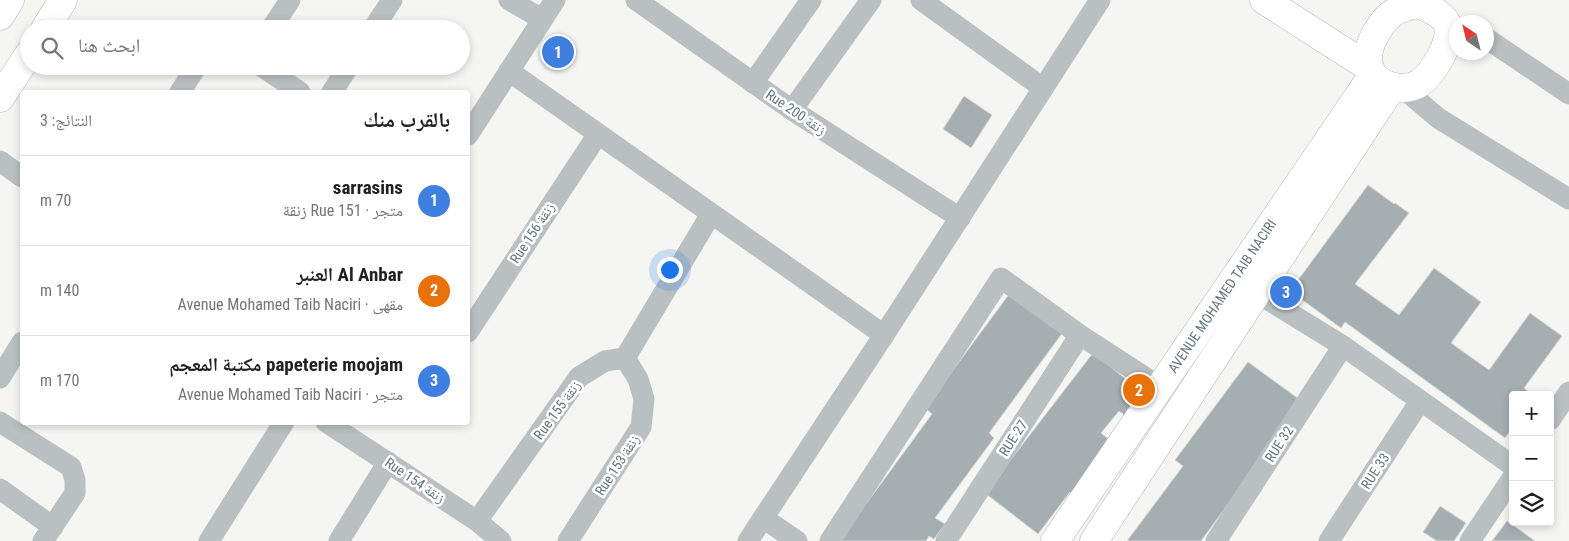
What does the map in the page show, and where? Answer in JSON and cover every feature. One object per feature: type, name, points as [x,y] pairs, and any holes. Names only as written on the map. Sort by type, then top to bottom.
[{"type":"street","points":[[0,16],[10,0]]},
{"type":"street","points":[[51,20],[63,0]]},
{"type":"street","points":[[277,20],[290,0]]},
{"type":"street","points":[[379,20],[392,0]]},
{"type":"street","points":[[508,0],[542,19]]},
{"type":"street","points":[[470,132],[555,0]]},
{"type":"street","name":"Rue 200 زنقة","points":[[636,0],[792,110],[960,218]]},
{"type":"street","points":[[753,83],[811,0]]},
{"type":"street","points":[[792,110],[872,0]]},
{"type":"street","points":[[921,0],[1043,88]]},
{"type":"street","points":[[748,541],[884,335],[1100,0]]},
{"type":"street","points":[[1264,0],[1385,80],[1438,118],[1569,199]]},
{"type":"street","points":[[1449,18],[1432,9],[1410,3],[1392,13],[1379,28],[1369,48],[1367,62],[1385,80],[1419,83],[1434,67],[1445,48],[1449,35]]},
{"type":"street","points":[[1494,43],[1569,94]]},
{"type":"street","points":[[0,98],[20,68]]},
{"type":"street","points":[[509,71],[884,335]]},
{"type":"street","points":[[181,90],[191,75]]},
{"type":"street","points":[[275,75],[297,90]]},
{"type":"street","points":[[333,90],[343,75]]},
{"type":"street","name":"AVENUE MOHAMED TAIB NACIRI","points":[[1055,541],[1234,278],[1385,80]]},
{"type":"street","name":"AVENUE MOHAMED TAIB NACIRI","points":[[1094,541],[1257,293],[1385,80]]},
{"type":"street","name":"Rue 156 زنقة","points":[[471,321],[598,134]]},
{"type":"street","points":[[0,161],[20,176]]},
{"type":"street","points":[[625,358],[711,214]]},
{"type":"street","points":[[830,541],[1002,278],[1080,335],[1160,387]]},
{"type":"street","points":[[1234,278],[1343,346],[1509,463]]},
{"type":"street","name":"RUE 27","points":[[946,541],[1080,335]]},
{"type":"street","points":[[0,378],[20,345]]},
{"type":"street","name":"RUE 32","points":[[1216,541],[1343,346]]},
{"type":"street","name":"Rue 155 زنقة","points":[[477,521],[579,377],[605,361],[625,358]]},
{"type":"street","name":"Rue 153 زنقة","points":[[568,541],[641,427],[644,399],[638,379],[625,358]]},
{"type":"street","points":[[1554,414],[1569,392]]},
{"type":"street","name":"RUE 33","points":[[1329,541],[1420,401]]},
{"type":"street","points":[[0,422],[71,467],[75,480],[75,493],[48,534],[0,489]]},
{"type":"street","points":[[209,541],[282,425]]},
{"type":"street","name":"Rue 154 زنقة","points":[[331,425],[477,521],[501,541]]},
{"type":"street","points":[[339,541],[388,462]]},
{"type":"street","points":[[1470,541],[1510,481]]},
{"type":"street","points":[[763,518],[797,541]]},
{"type":"building","points":[[964,96],[992,115],[971,148],[943,129]]},
{"type":"building","points":[[1368,185],[1409,213],[1355,284],[1399,315],[1434,268],[1481,302],[1451,343],[1489,370],[1530,313],[1562,336],[1524,388],[1528,391],[1509,391],[1509,432],[1505,438],[1345,322],[1341,328],[1290,291]]},
{"type":"building","points":[[1010,293],[1063,332],[989,433],[994,438],[935,518],[945,524],[934,539],[929,536],[926,541],[839,541],[932,414],[925,408]]},
{"type":"building","points":[[1093,353],[1132,384],[1129,387],[1144,398],[1128,418],[1119,411],[1101,433],[1117,446],[1076,497],[1070,492],[1038,534],[985,493]]},
{"type":"building","points":[[1248,362],[1303,402],[1201,541],[1127,541],[1183,466],[1175,460]]},
{"type":"building","points":[[1440,506],[1466,523],[1454,541],[1437,541],[1423,532]]},
{"type":"building","points":[[1507,521],[1509,526],[1514,526],[1535,541],[1492,541]]},
{"type":"place","name":"sarrasins","points":[[558,52]]},
{"type":"place","name":"papeterie moojam مكتبة المعجم","points":[[1286,292]]},
{"type":"place","name":"Al Anbar العنبر","points":[[1139,390]]}]
